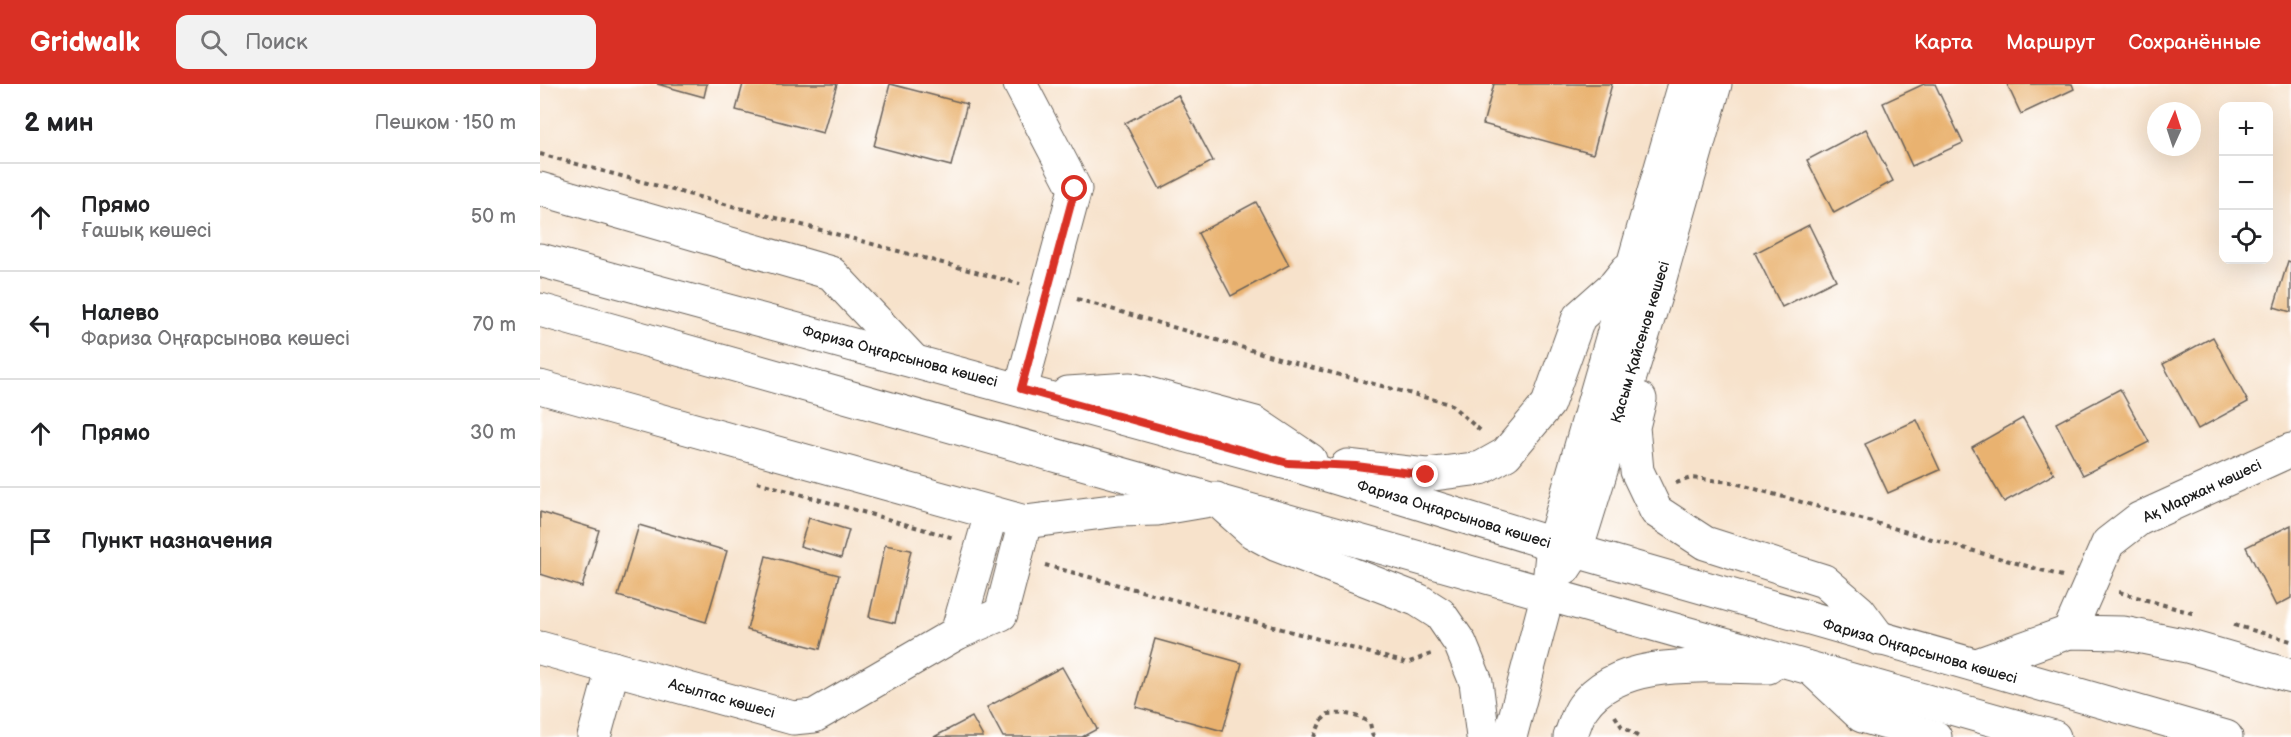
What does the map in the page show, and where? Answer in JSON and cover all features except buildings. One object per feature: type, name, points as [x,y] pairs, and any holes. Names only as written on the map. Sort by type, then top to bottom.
[{"type":"street","points":[[1020,84],[1075,189],[1032,392]]},
{"type":"street","name":"Қасым Қайсенов көшесі","points":[[1565,548],[1630,266],[1684,84]]},
{"type":"street","name":"Қасым Қайсенов көшесі","points":[[1510,737],[1548,593],[1655,296],[1715,84]]},
{"type":"street","points":[[540,189],[831,273],[913,360]]},
{"type":"street","name":"Фариза Оңғарсынова көшесі","points":[[540,260],[1314,468],[1565,548],[2226,737]]},
{"type":"street","points":[[1314,468],[1356,466],[1426,475],[1481,468],[1506,454],[1548,404],[1579,317],[1615,285],[1630,266]]},
{"type":"street","points":[[1655,296],[1658,331],[1632,427],[1637,471],[1656,511],[1705,543],[1824,581],[1859,611],[1880,639]]},
{"type":"street","points":[[540,310],[2054,737]]},
{"type":"street","points":[[540,387],[1025,522],[1119,510],[1157,509],[1216,499]]},
{"type":"street","name":"Ақ Маржан көшесі","points":[[2069,632],[2108,543],[2139,519],[2291,450]]},
{"type":"street","points":[[1216,499],[1252,532],[1277,545],[1418,600],[1440,614],[1460,643],[1476,682],[1483,737]]},
{"type":"street","points":[[957,633],[991,514]]},
{"type":"street","name":"Асылтас көшесі","points":[[540,648],[793,718],[814,716],[957,633],[1001,614],[1025,522]]},
{"type":"street","points":[[1977,665],[2069,632],[2123,633],[2187,646],[2291,676]]},
{"type":"street","points":[[1570,737],[1583,707],[1606,685],[1637,671],[1694,667],[1810,668],[1862,716],[1935,737]]},
{"type":"street","points":[[594,737],[613,668]]},
{"type":"path","points":[[1647,492],[1690,478],[1731,482],[2201,616]]},
{"type":"path","points":[[2224,622],[2291,641]]},
{"type":"path","points":[[1314,737],[1328,714],[1345,713],[1360,717],[1370,723],[1373,737]]},
{"type":"route","points":[[1075,189],[1021,389],[1288,463],[1356,466],[1426,475]]}]
